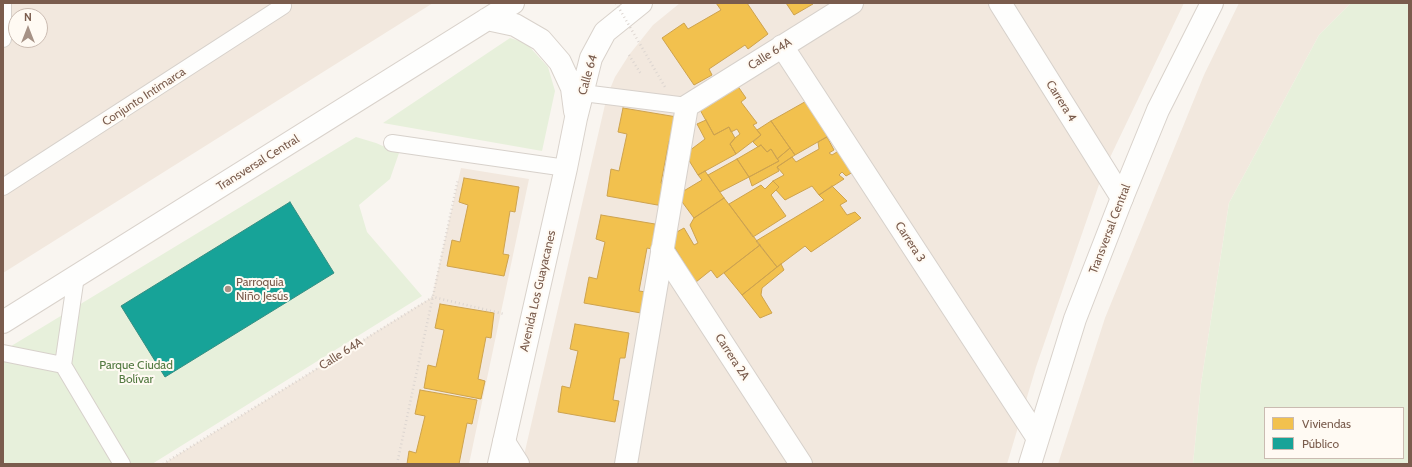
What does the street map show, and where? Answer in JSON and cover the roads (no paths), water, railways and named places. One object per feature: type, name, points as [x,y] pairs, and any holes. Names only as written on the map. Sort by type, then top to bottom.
[{"type":"street","name":"Transversal Central","points":[[3,322],[513,3]]},
{"type":"street","name":"Calle 64","points":[[576,118],[591,58],[605,32],[641,3]]},
{"type":"street","name":"Calle 64A","points":[[687,106],[852,3]]},
{"type":"street","name":"Carrera 4","points":[[1000,3],[1122,198]]},
{"type":"street","name":"Transversal Central","points":[[1030,464],[1037,437],[1075,319],[1122,198],[1158,110],[1212,3]]},
{"type":"street","points":[[487,19],[515,25],[541,40],[560,62],[572,88],[576,118]]},
{"type":"street","name":"Carrera 3","points":[[782,46],[1037,437]]},
{"type":"street","points":[[626,464],[687,106]]},
{"type":"street","name":"Avenida Los Guayacanes","points":[[499,464],[576,118]]},
{"type":"street","name":"Carrera 2A","points":[[662,250],[801,464]]},
{"type":"street","points":[[504,442],[518,464]]},
{"type":"lane","points":[[3,3],[3,39]]},
{"type":"lane","name":"Conjunto Intimarca","points":[[3,187],[283,6]]},
{"type":"lane","points":[[583,93],[687,106]]},
{"type":"lane","points":[[392,143],[566,168]]},
{"type":"lane","points":[[76,276],[63,365],[122,464]]},
{"type":"lane","points":[[3,353],[63,365]]},
{"type":"place","name":"Parroquia Niño Jesús","points":[[228,289]]},
{"type":"park label","name":"Parque Ciudad Bolívar","points":[[136,372]]}]
